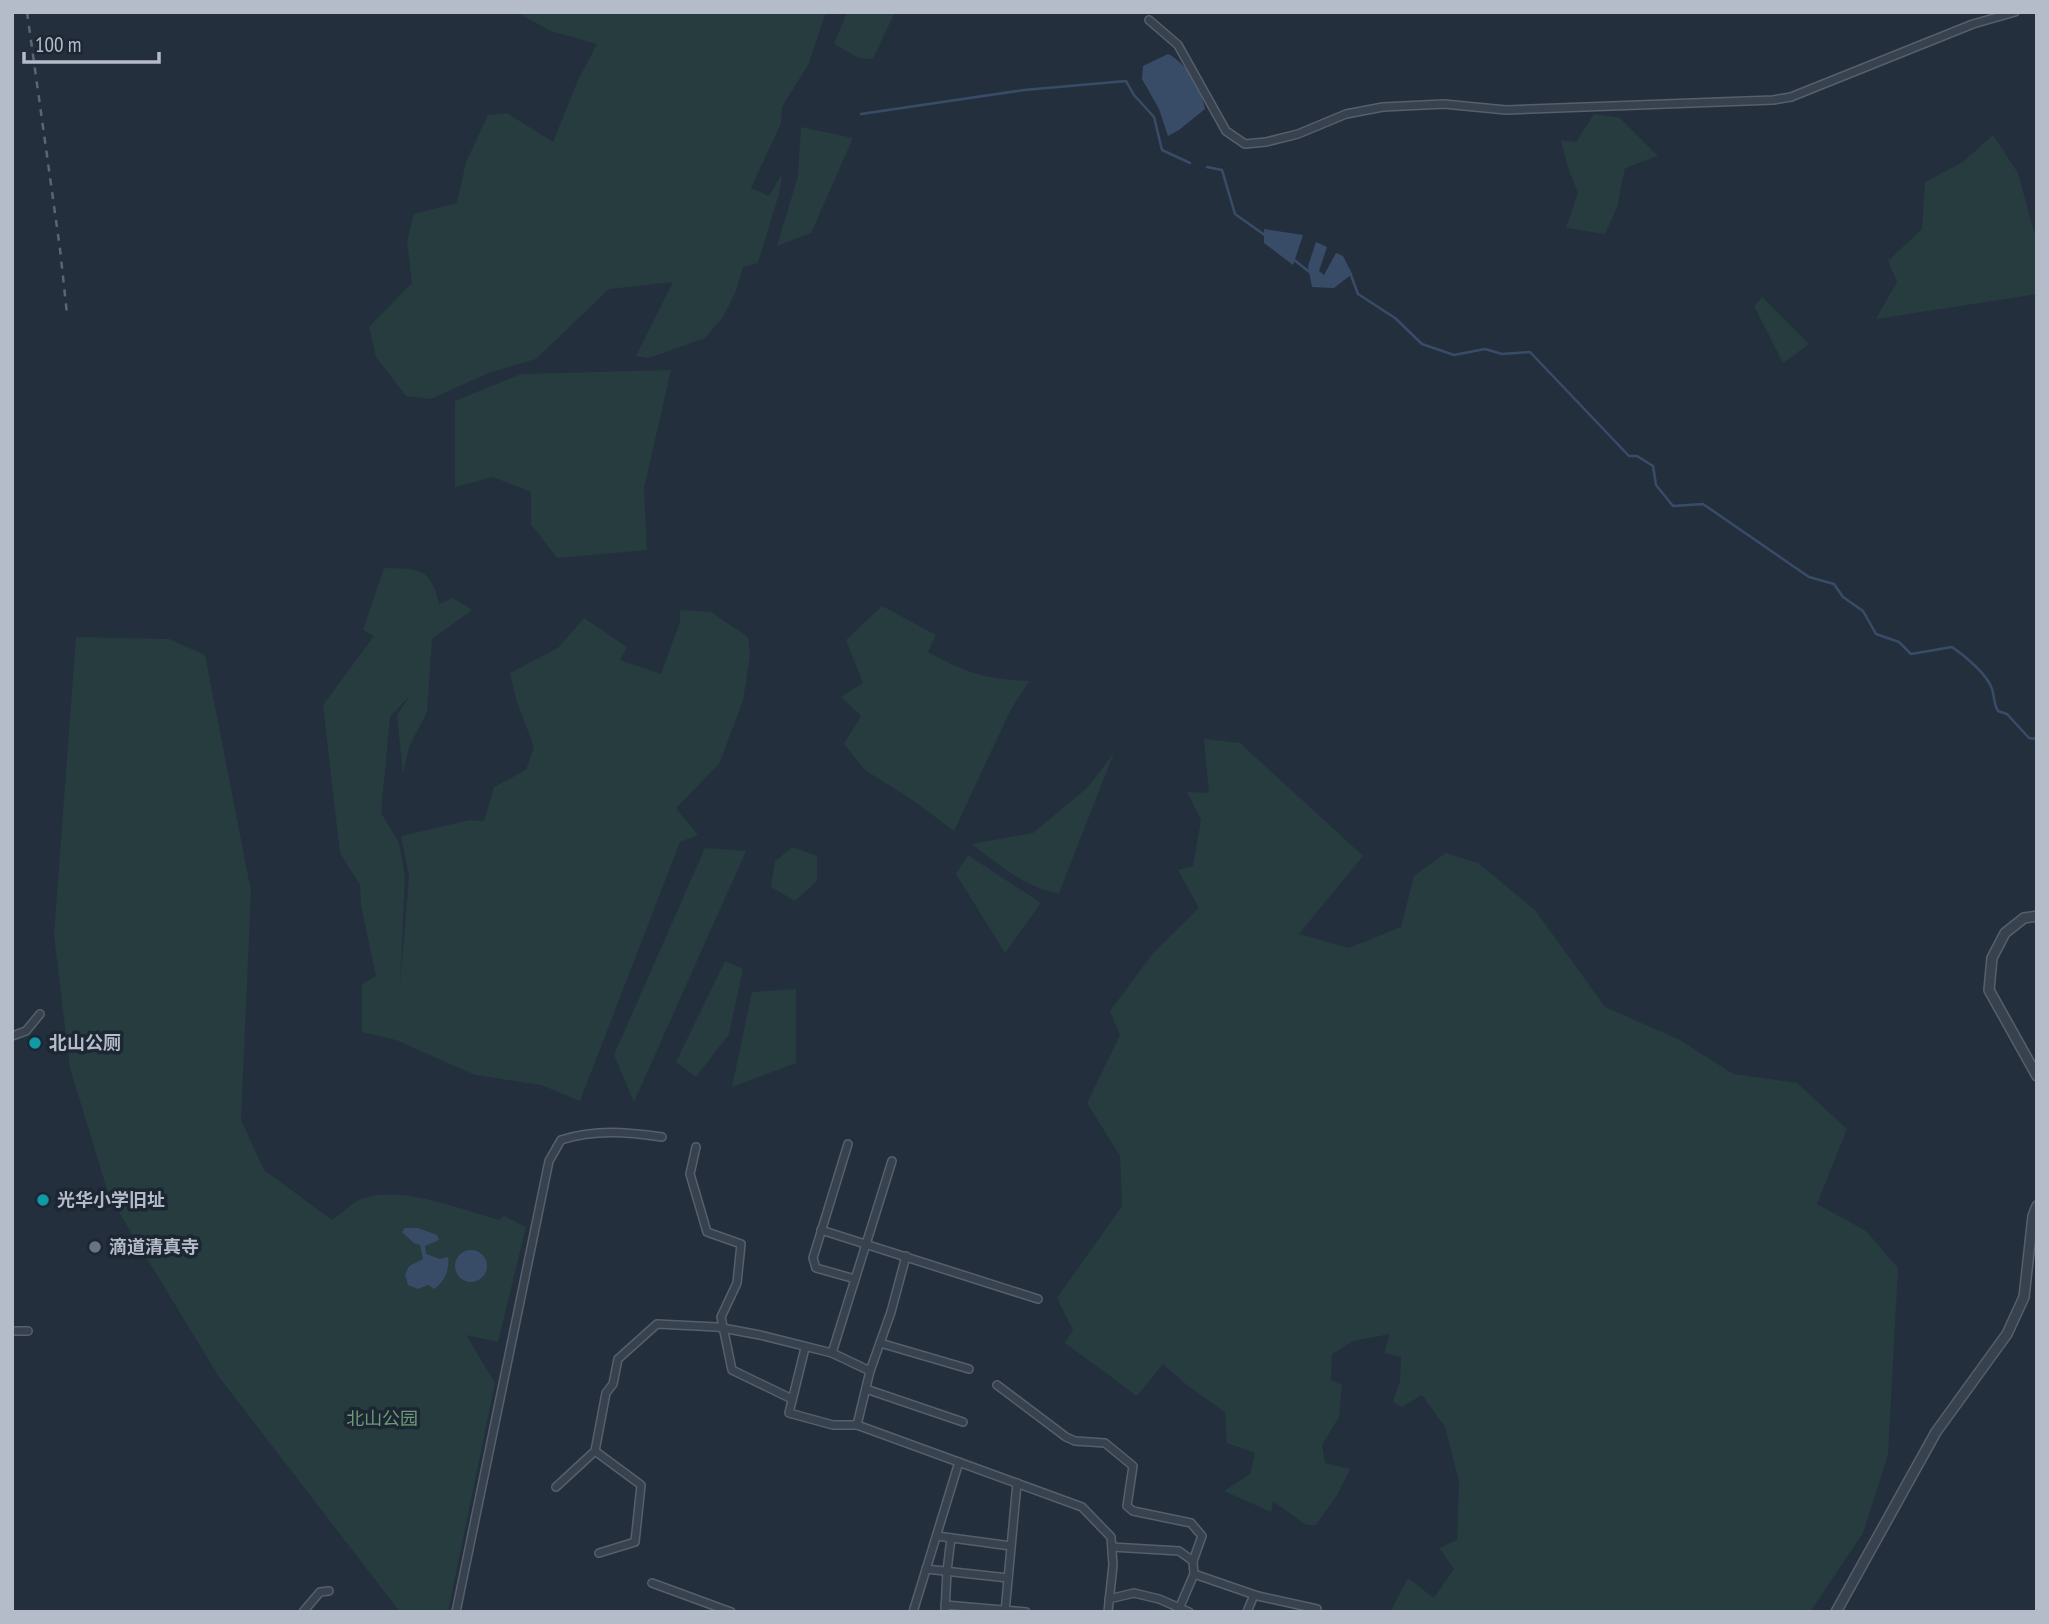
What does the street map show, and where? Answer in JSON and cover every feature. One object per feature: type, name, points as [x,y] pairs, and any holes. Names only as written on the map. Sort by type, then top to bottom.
[{"type":"street","points":[[1149,20],[1178,45],[1226,131],[1245,144],[1298,134],[1346,114],[1383,107],[1444,104],[1506,110],[1773,100],[1791,97],[1973,24],[2015,12]]},
{"type":"street","points":[[2037,916],[2024,918],[2004,933],[1992,958],[1989,990],[2037,1076]]},
{"type":"street","points":[[12,1036],[26,1031],[40,1014]]},
{"type":"street","points":[[456,1612],[549,1161],[561,1140],[585,1133],[621,1132],[662,1137]]},
{"type":"street","points":[[848,1144],[813,1258],[816,1268],[855,1279]]},
{"type":"street","points":[[696,1147],[690,1174],[706,1232],[741,1244],[737,1283],[721,1317],[732,1370],[792,1399]]},
{"type":"street","points":[[832,1353],[892,1161]]},
{"type":"street","points":[[1836,1612],[1936,1432],[2007,1334],[2024,1297],[2033,1216],[2037,1206]]},
{"type":"street","points":[[821,1230],[1038,1299]]},
{"type":"street","points":[[857,1425],[870,1371],[906,1256]]},
{"type":"street","points":[[556,1487],[595,1451],[606,1393],[613,1384],[618,1359],[657,1324],[723,1328],[760,1335],[832,1353],[870,1371]]},
{"type":"street","points":[[12,1331],[28,1331]]},
{"type":"street","points":[[880,1343],[969,1369]]},
{"type":"street","points":[[805,1348],[789,1413],[833,1425],[857,1425],[1082,1507],[1111,1537],[1113,1564],[1108,1612]]},
{"type":"street","points":[[997,1385],[1066,1437],[1075,1441],[1105,1443],[1133,1466],[1127,1506],[1133,1511],[1191,1523],[1202,1536],[1194,1561],[1194,1574],[1178,1609]]},
{"type":"street","points":[[866,1389],[963,1422]]},
{"type":"street","points":[[595,1451],[641,1485],[635,1542],[599,1553]]},
{"type":"street","points":[[913,1612],[959,1462]]},
{"type":"street","points":[[1005,1611],[1017,1483]]},
{"type":"street","points":[[937,1536],[1011,1546]]},
{"type":"street","points":[[951,1538],[945,1609],[1026,1612]]},
{"type":"street","points":[[1112,1546],[1179,1551],[1194,1561]]},
{"type":"street","points":[[926,1569],[1008,1577]]},
{"type":"street","points":[[1194,1574],[1254,1595],[1317,1609]]},
{"type":"street","points":[[652,1583],[731,1612]]},
{"type":"street","points":[[303,1612],[320,1592],[330,1591]]},
{"type":"street","points":[[1110,1599],[1134,1593],[1189,1612]]},
{"type":"street","points":[[1247,1612],[1254,1595]]},
{"type":"green space","points":[[516,12],[826,12],[809,63],[782,107],[781,123],[751,188],[769,196],[782,174],[779,194],[758,263],[743,267],[736,291],[723,317],[705,338],[649,358],[636,356],[673,282],[609,289],[536,359],[488,373],[431,399],[406,396],[376,357],[369,327],[412,283],[407,241],[414,214],[457,203],[466,162],[488,115],[507,113],[553,142],[578,80],[597,44],[551,31]]},
{"type":"green space","points":[[847,12],[895,12],[873,59],[859,58],[834,44]]},
{"type":"green space","points":[[1594,114],[1620,118],[1658,156],[1625,168],[1617,207],[1605,234],[1566,228],[1578,193],[1561,140],[1576,142]]},
{"type":"green space","points":[[801,127],[853,138],[811,233],[777,246],[798,176]]},
{"type":"green space","points":[[1993,135],[2018,173],[2037,243],[2037,294],[1876,319],[1897,282],[1888,261],[1922,229],[1925,182],[1963,162]]},
{"type":"green space","points":[[1762,297],[1809,344],[1783,363],[1754,306]]},
{"type":"green space","points":[[671,370],[644,488],[647,550],[557,558],[531,524],[531,492],[493,477],[455,487],[455,401],[521,374]]},
{"type":"green space","points":[[384,568],[421,572],[432,583],[439,604],[453,598],[472,610],[432,639],[427,712],[409,747],[403,774],[397,715],[410,695],[390,717],[381,813],[399,843],[405,877],[400,984],[409,876],[401,836],[470,820],[484,821],[494,787],[526,770],[534,747],[516,699],[510,673],[558,648],[584,618],[627,647],[620,660],[661,674],[680,622],[680,610],[711,612],[748,637],[750,655],[743,701],[719,764],[676,808],[698,835],[680,842],[580,1101],[541,1085],[475,1075],[396,1040],[362,1032],[362,984],[376,976],[361,906],[360,885],[340,853],[323,705],[374,636],[363,630]]},
{"type":"green space","points":[[882,606],[936,635],[928,652],[965,670],[1000,679],[1029,681],[1010,711],[954,831],[865,770],[844,744],[861,716],[841,697],[863,683],[846,640]]},
{"type":"green space","name":"北山公园","points":[[76,637],[169,639],[205,655],[251,891],[241,1120],[264,1170],[332,1220],[364,1198],[396,1195],[432,1200],[499,1220],[504,1216],[526,1227],[498,1342],[466,1335],[495,1383],[448,1612],[400,1612],[219,1377],[109,1196],[70,1068],[54,935]]},
{"type":"green space","points":[[1204,739],[1240,743],[1363,856],[1299,934],[1349,948],[1401,927],[1414,876],[1446,853],[1478,863],[1535,910],[1605,1007],[1680,1040],[1733,1074],[1797,1083],[1847,1129],[1817,1204],[1866,1231],[1898,1268],[1888,1455],[1863,1533],[1810,1612],[1390,1612],[1408,1578],[1434,1598],[1454,1569],[1439,1548],[1457,1540],[1459,1482],[1445,1427],[1422,1395],[1402,1407],[1393,1402],[1400,1381],[1401,1357],[1384,1353],[1390,1334],[1353,1341],[1332,1354],[1331,1380],[1342,1385],[1339,1417],[1322,1445],[1325,1463],[1350,1469],[1337,1495],[1316,1525],[1306,1525],[1273,1501],[1271,1512],[1224,1491],[1250,1474],[1255,1453],[1227,1443],[1225,1412],[1163,1364],[1137,1396],[1065,1343],[1073,1330],[1057,1298],[1122,1206],[1120,1156],[1087,1103],[1120,1035],[1110,1011],[1154,952],[1199,908],[1178,870],[1193,866],[1201,820],[1187,792],[1209,793]]},
{"type":"green space","points":[[1114,753],[1059,893],[1024,881],[971,844],[1033,833],[1087,788]]},
{"type":"green space","points":[[793,847],[817,856],[817,881],[795,901],[771,887],[775,861]]},
{"type":"green space","points":[[705,848],[746,851],[634,1102],[614,1055]]},
{"type":"green space","points":[[968,855],[1041,903],[1005,953],[956,874]]},
{"type":"green space","points":[[725,961],[743,969],[729,1034],[696,1077],[676,1062]]},
{"type":"green space","points":[[796,989],[796,1063],[732,1087],[752,992]]},
{"type":"water","points":[[1168,54],[1181,63],[1192,77],[1205,109],[1168,136],[1159,109],[1142,79],[1143,66]]},
{"type":"water","points":[[1264,229],[1303,235],[1293,265],[1264,243]]},
{"type":"water","points":[[1316,242],[1327,247],[1319,271],[1324,275],[1336,253],[1343,256],[1352,274],[1334,288],[1312,287],[1308,266]]},
{"type":"water","points":[[405,1228],[418,1228],[437,1235],[439,1240],[425,1246],[426,1254],[440,1259],[448,1257],[446,1275],[434,1289],[428,1285],[418,1289],[408,1285],[405,1275],[409,1266],[423,1259],[420,1245],[402,1232]]},
{"type":"water","points":[[471,1250],[483,1254],[487,1266],[483,1278],[471,1282],[459,1278],[455,1266],[459,1254]]},
{"type":"waterway","points":[[861,114],[1024,90],[1126,81],[1134,95],[1154,117],[1162,150],[1190,163]]},
{"type":"waterway","points":[[1207,167],[1222,170],[1235,214],[1266,236]]},
{"type":"waterway","points":[[1293,259],[1312,274]]},
{"type":"waterway","points":[[1349,270],[1358,294],[1395,318],[1422,344],[1454,355],[1485,349],[1502,354],[1530,352],[1629,456],[1637,456],[1653,466],[1656,485],[1673,506],[1703,504],[1809,577],[1834,584],[1843,597],[1863,611],[1876,634],[1899,642],[1911,654],[1952,647],[1986,678],[1998,711],[2007,714],[2029,738],[2037,739]]},
{"type":"railway","points":[[27,12],[67,314]]},
{"type":"place","name":"北山公厕","points":[[35,1043]]},
{"type":"place","name":"光华小学旧址","points":[[43,1200]]},
{"type":"place","name":"滴道清真寺","points":[[95,1247]]}]
